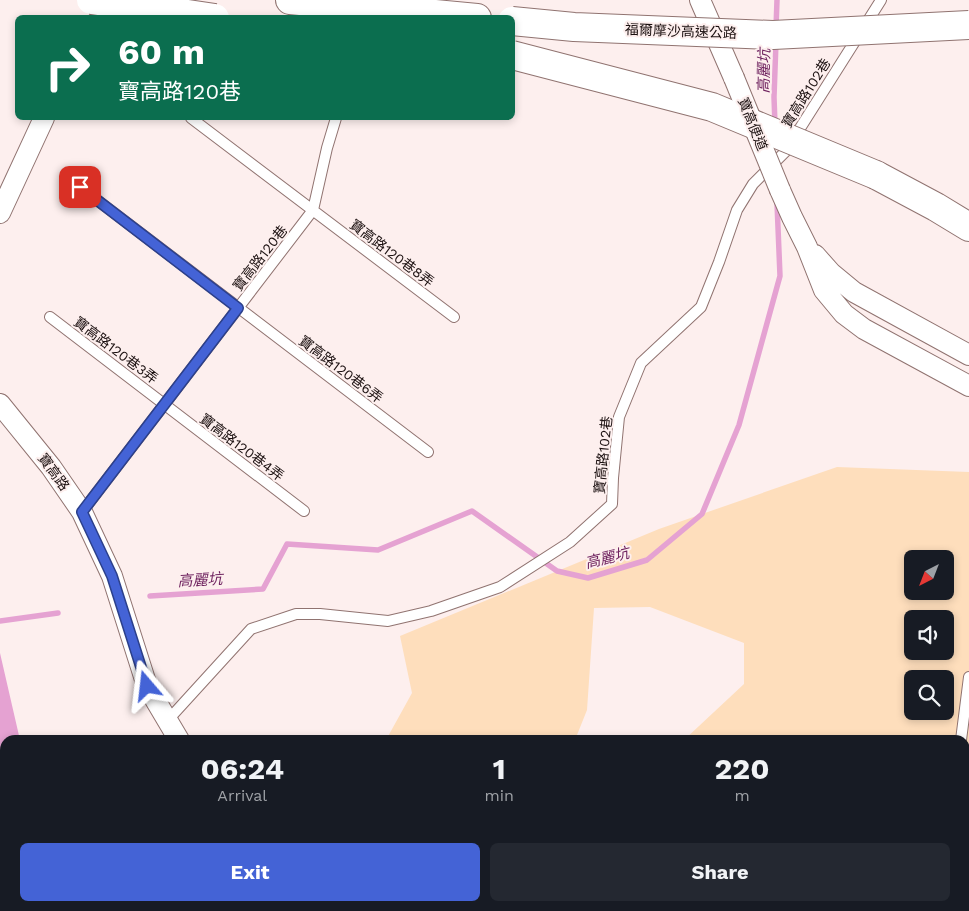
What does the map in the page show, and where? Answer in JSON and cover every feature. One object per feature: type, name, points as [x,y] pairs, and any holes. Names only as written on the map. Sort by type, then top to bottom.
[{"type":"highway","points":[[91,0],[194,15]]},
{"type":"highway","points":[[290,0],[446,15]]},
{"type":"highway","name":"福爾摩沙高速公路","points":[[515,21],[574,26],[773,35],[969,25]]},
{"type":"highway","points":[[515,56],[712,107],[876,176],[936,207],[969,227]]},
{"type":"street","points":[[94,15],[102,0]]},
{"type":"street","name":"寶高便道","points":[[700,0],[824,290],[844,314],[864,329],[969,386]]},
{"type":"street","points":[[0,213],[43,120]]},
{"type":"street","name":"寶高便道","points":[[807,247],[831,273],[854,292],[969,355]]},
{"type":"street","name":"寶高路","points":[[0,404],[51,467],[82,512],[112,576],[147,686],[176,735]]},
{"type":"lane","name":"寶高路102巷","points":[[168,720],[251,629],[296,614],[320,614],[388,621],[431,612],[500,587],[570,542],[612,504],[619,417],[641,363],[701,307],[737,210],[753,184],[785,152],[881,0]]},
{"type":"lane","name":"寶高路120巷8弄","points":[[193,120],[454,317]]},
{"type":"lane","points":[[313,210],[335,120]]},
{"type":"lane","name":"寶高路120巷6弄","points":[[80,187],[428,452]]},
{"type":"lane","name":"寶高路120巷","points":[[82,512],[313,210]]},
{"type":"lane","name":"寶高路120巷3弄","points":[[50,317],[164,404]]},
{"type":"lane","name":"寶高路120巷4弄","points":[[164,404],[304,511]]},
{"type":"lane","points":[[962,735],[969,677]]},
{"type":"shaded area","points":[[837,467],[969,472],[969,735],[689,735],[744,684],[744,643],[650,607],[594,608],[587,710],[577,735],[389,735],[412,693],[400,636],[659,529]]},
{"type":"shaded area","points":[[0,653],[19,735],[0,735]]},
{"type":"waterway","name":"高麗坑","points":[[776,28],[777,0]]},
{"type":"waterway","name":"高麗坑","points":[[775,125],[776,42]]},
{"type":"waterway","name":"高麗坑","points":[[150,596],[263,589],[287,544],[378,550],[472,511],[557,571],[588,578],[647,560],[702,514],[739,425],[780,276],[777,203]]},
{"type":"waterway","name":"高麗坑","points":[[0,621],[58,613]]},
{"type":"route","points":[[80,187],[238,308],[82,512],[112,576],[147,686]]}]
